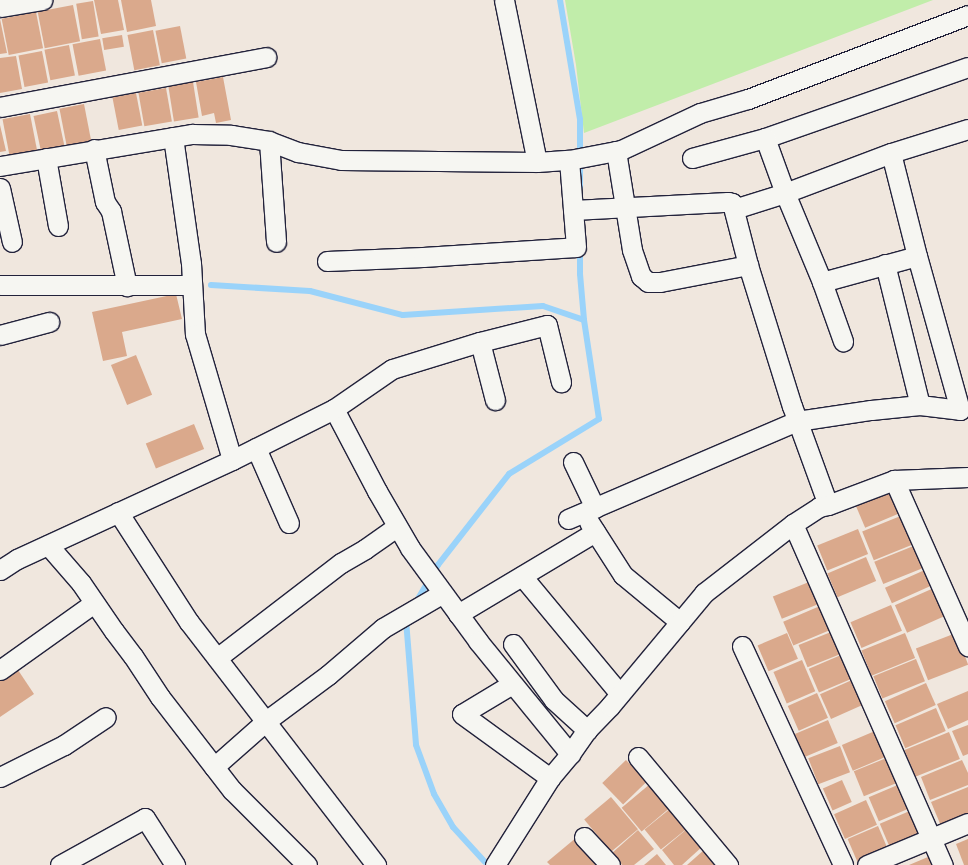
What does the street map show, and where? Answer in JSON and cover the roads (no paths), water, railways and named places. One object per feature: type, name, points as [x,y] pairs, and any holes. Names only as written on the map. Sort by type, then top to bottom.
[{"type":"street","points":[[0,7],[42,0]]},
{"type":"street","points":[[504,0],[537,162]]},
{"type":"street","points":[[0,166],[192,134],[231,135],[269,141],[298,152],[341,160],[537,162],[570,160],[616,151],[700,113],[748,99],[967,13]]},
{"type":"street","points":[[0,107],[266,57]]},
{"type":"street","points":[[692,158],[765,138],[968,67]]},
{"type":"street","points":[[734,209],[785,193],[891,153],[968,129]]},
{"type":"street","points":[[173,137],[191,263],[195,334],[232,460]]},
{"type":"street","points":[[765,138],[785,193],[822,282],[843,341]]},
{"type":"street","points":[[269,141],[276,242]]},
{"type":"street","points":[[94,150],[105,202],[111,211],[127,286]]},
{"type":"street","points":[[616,151],[632,250],[641,276],[648,282],[660,282],[748,265]]},
{"type":"street","points":[[582,513],[797,421],[871,410],[920,405],[964,409],[917,256],[891,153]]},
{"type":"street","points":[[46,158],[58,226]]},
{"type":"street","points":[[327,261],[423,257],[576,247],[570,160]]},
{"type":"street","points":[[0,188],[12,242]]},
{"type":"street","points":[[573,210],[732,203],[748,265],[797,421],[828,505]]},
{"type":"street","points":[[822,282],[917,256]]},
{"type":"street","points":[[885,264],[920,405]]},
{"type":"street","points":[[0,285],[192,285]]},
{"type":"street","points":[[0,335],[49,322]]},
{"type":"street","points":[[0,570],[18,559],[232,460],[334,409],[392,369],[480,342],[548,325],[561,382]]},
{"type":"street","points":[[480,342],[494,400]]},
{"type":"street","points":[[334,409],[397,527],[410,548],[512,684],[570,754]]},
{"type":"street","points":[[256,448],[289,523]]},
{"type":"street","points":[[573,462],[582,513],[624,575],[680,622]]},
{"type":"street","points":[[495,865],[550,778],[587,730],[620,694],[704,593],[793,524],[819,507],[894,480],[968,477]]},
{"type":"street","points":[[894,480],[968,646]]},
{"type":"street","points":[[118,512],[190,622],[376,865]]},
{"type":"street","points":[[793,524],[943,865]]},
{"type":"street","points":[[217,658],[341,563],[365,549],[397,527]]},
{"type":"street","points":[[458,614],[595,532]]},
{"type":"street","points":[[48,545],[81,583],[160,697],[232,790],[307,865]]},
{"type":"street","points":[[522,576],[620,694]]},
{"type":"street","points":[[214,767],[266,721],[328,675],[383,628],[441,591]]},
{"type":"street","points":[[0,670],[94,603]]},
{"type":"street","points":[[513,644],[554,700],[587,730]]},
{"type":"street","points":[[742,646],[843,865]]},
{"type":"street","points":[[512,684],[462,714],[550,778]]},
{"type":"street","points":[[0,777],[64,745],[106,716]]},
{"type":"street","points":[[638,757],[728,865]]},
{"type":"street","points":[[60,865],[145,818],[175,865]]},
{"type":"street","points":[[867,865],[968,823]]},
{"type":"street","points":[[584,836],[610,865]]},
{"type":"waterway","points":[[560,0],[580,119],[580,187]]},
{"type":"waterway","points":[[580,248],[580,274],[584,320]]},
{"type":"waterway","points":[[211,285],[310,291],[403,315],[543,306],[584,320],[599,419],[509,474],[438,565],[416,602]]},
{"type":"waterway","points":[[406,620],[416,745],[434,794],[453,827],[485,862]]}]
